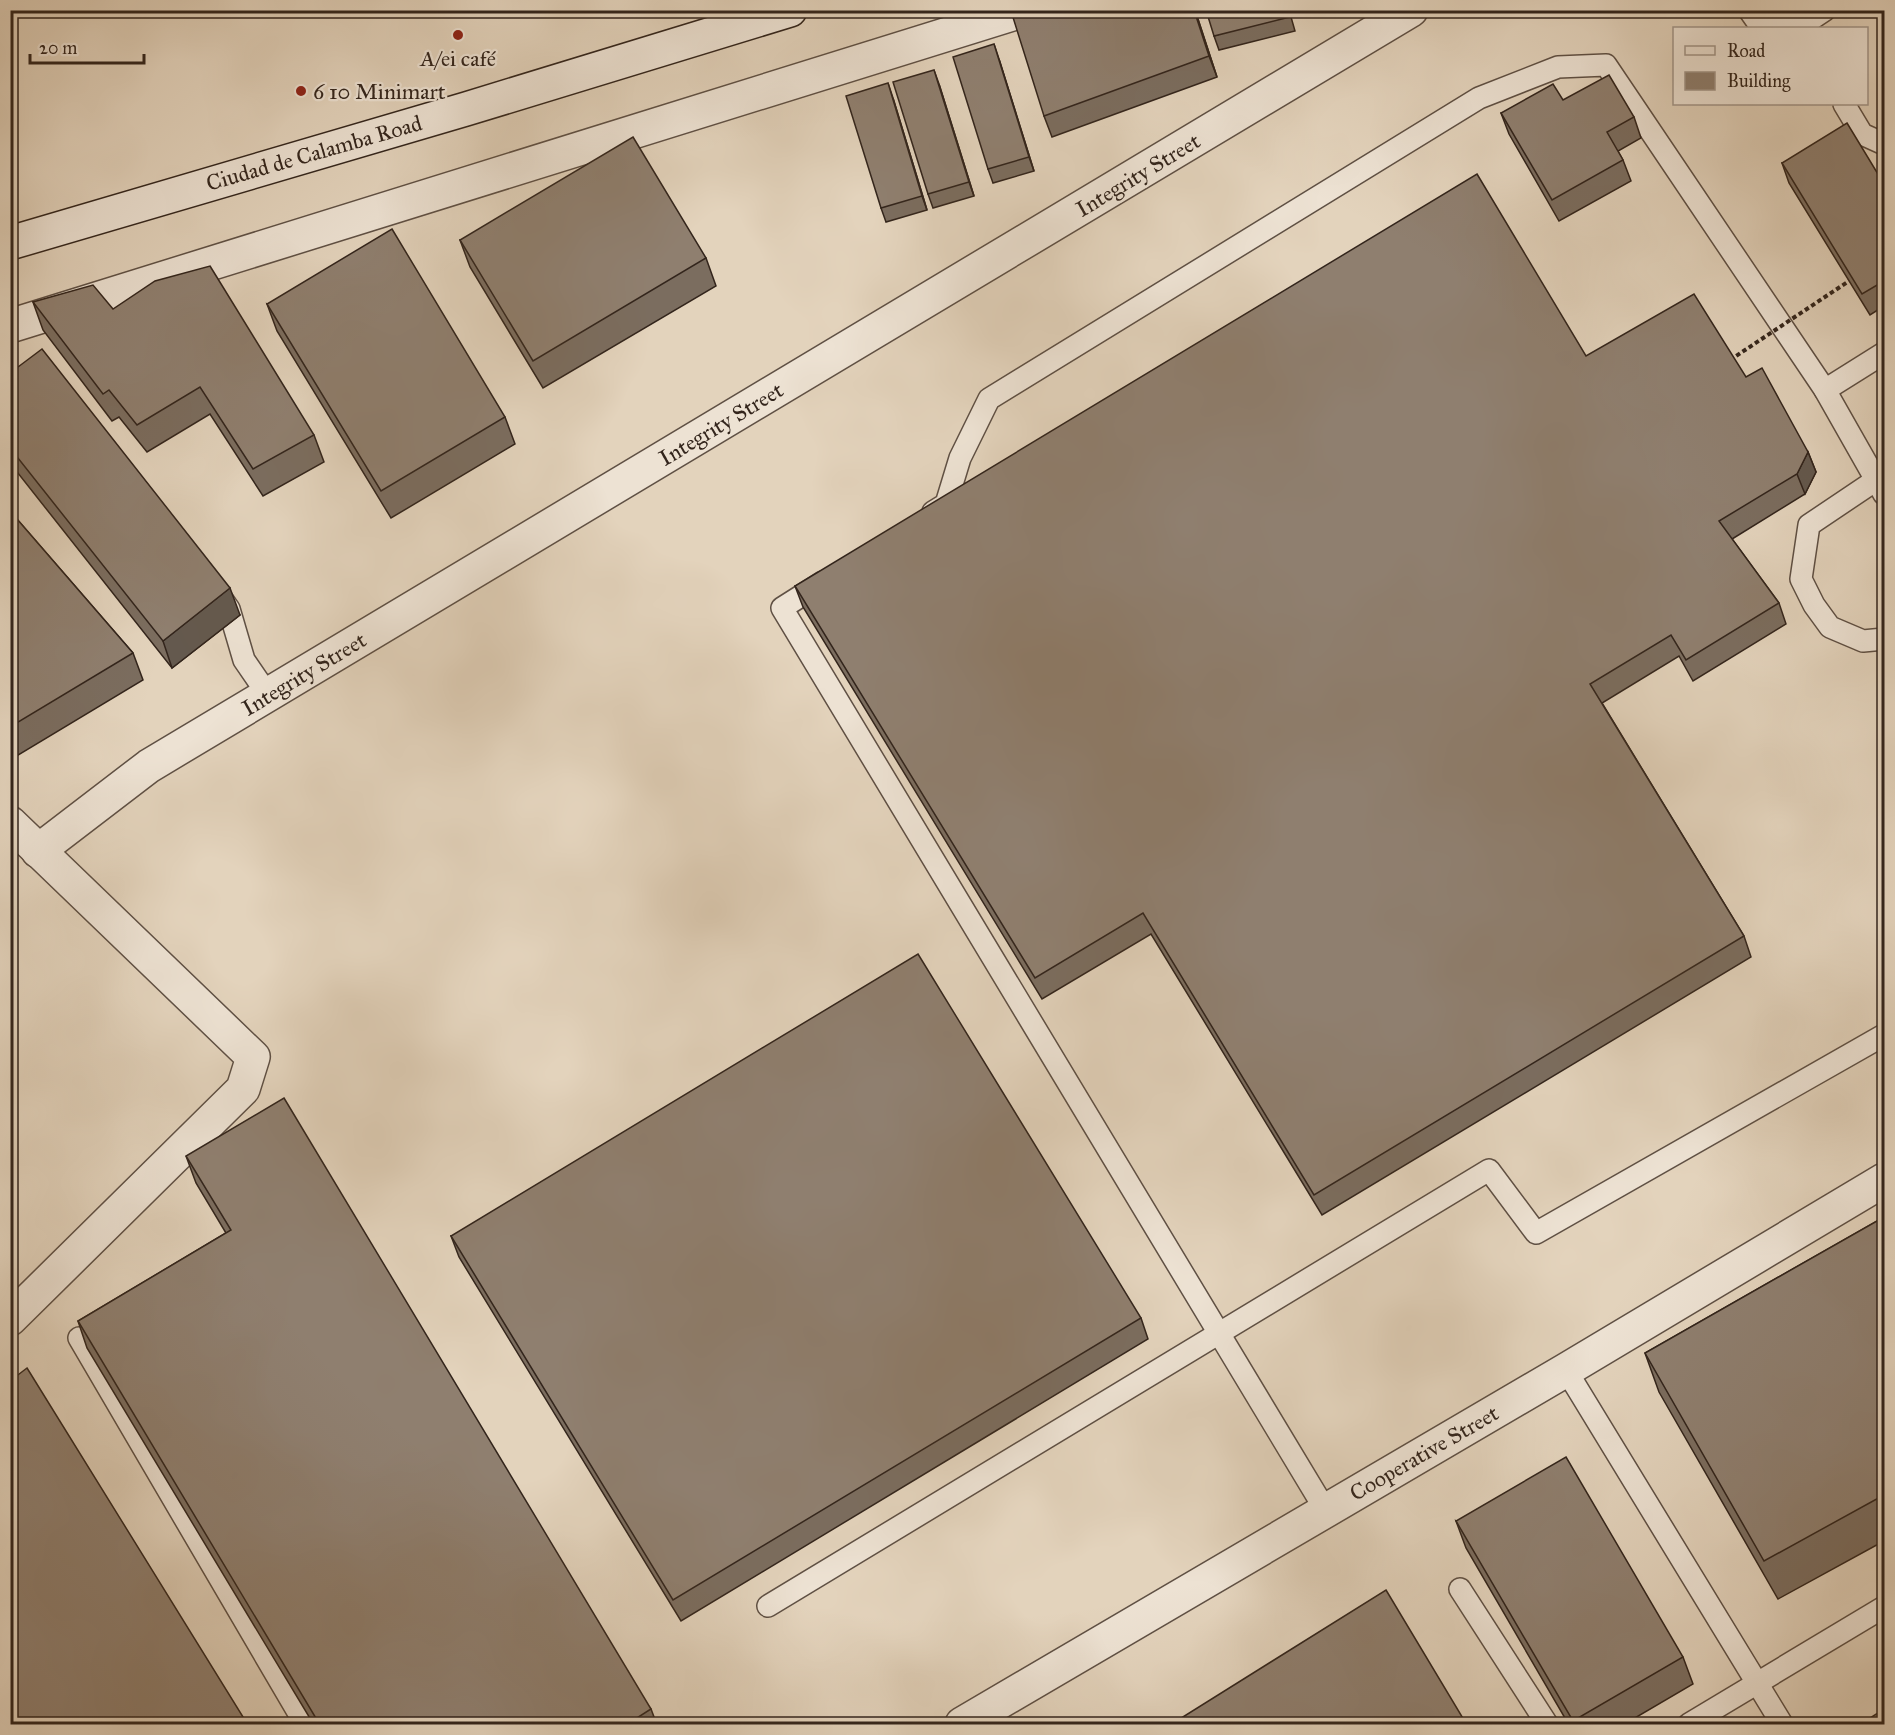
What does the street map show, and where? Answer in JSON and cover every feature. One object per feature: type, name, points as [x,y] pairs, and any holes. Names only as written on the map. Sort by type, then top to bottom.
[{"type":"street","name":"Ciudad de Calamba Road","points":[[10,243],[477,105],[756,15],[790,10]]},
{"type":"street","points":[[10,326],[1025,10]]},
{"type":"street","name":"Integrity Street","points":[[38,850],[149,766],[1411,10]]},
{"type":"street","points":[[10,823],[253,1057],[243,1089],[10,1319]]},
{"type":"street","name":"Cooperative Street","points":[[962,1725],[1884,1180]]},
{"type":"lane","points":[[1749,10],[1761,27]]},
{"type":"lane","points":[[1800,27],[1825,10]]},
{"type":"lane","points":[[917,522],[946,504],[960,458],[989,399],[1479,98],[1558,67],[1606,65],[1825,390],[1880,487],[1809,525],[1801,579],[1814,605],[1830,627],[1863,640],[1884,639]]},
{"type":"lane","points":[[1845,105],[1862,134],[1884,144]]},
{"type":"lane","points":[[1825,390],[1884,353]]},
{"type":"lane","points":[[840,571],[782,608],[1326,1511]]},
{"type":"lane","points":[[208,580],[229,609],[244,660],[268,695]]},
{"type":"lane","points":[[768,1605],[1490,1170],[1536,1233],[1884,1035]]},
{"type":"lane","points":[[79,1338],[305,1725]]},
{"type":"lane","points":[[1566,1370],[1782,1725]]},
{"type":"lane","points":[[1460,1589],[1548,1725]]},
{"type":"lane","points":[[1689,1725],[1884,1607]]},
{"type":"path","points":[[1730,360],[1849,281]]},
{"type":"building","points":[[1194,10],[1209,56],[1044,116],[1011,11]]},
{"type":"building","points":[[1206,10],[1288,10],[1290,17],[1214,36]]},
{"type":"building","points":[[994,44],[1029,157],[988,169],[953,57]]},
{"type":"building","points":[[934,70],[969,182],[928,194],[893,82]]},
{"type":"building","points":[[1609,75],[1634,117],[1607,132],[1623,160],[1552,200],[1501,113],[1553,84],[1563,100]]},
{"type":"building","points":[[888,83],[922,196],[881,208],[846,96]]},
{"type":"building","points":[[1847,123],[1884,184],[1884,281],[1862,294],[1782,163]]},
{"type":"building","points":[[633,137],[706,258],[533,361],[460,240]]},
{"type":"building","points":[[1477,174],[1586,356],[1694,294],[1746,377],[1762,368],[1808,452],[1797,474],[1719,521],[1779,603],[1686,660],[1671,635],[1590,684],[1744,936],[1314,1195],[1143,913],[1035,978],[795,586]]},
{"type":"building","points":[[392,229],[505,417],[381,491],[267,304]]},
{"type":"building","points":[[210,266],[314,435],[253,469],[200,387],[137,425],[109,390],[103,394],[33,302],[93,285],[113,309],[155,281]]},
{"type":"building","points":[[42,349],[230,588],[163,641],[10,448],[10,373]]},
{"type":"building","points":[[10,511],[133,653],[10,727]]},
{"type":"building","points":[[918,954],[1141,1318],[673,1600],[451,1236]]},
{"type":"building","points":[[284,1098],[651,1709],[626,1725],[320,1725],[78,1321],[231,1230],[186,1156]]},
{"type":"building","points":[[1884,1217],[1884,1495],[1764,1561],[1645,1353]]},
{"type":"building","points":[[27,1368],[248,1725],[10,1725],[10,1381]]},
{"type":"building","points":[[1566,1457],[1683,1657],[1573,1721],[1456,1521]]},
{"type":"building","points":[[1386,1590],[1467,1725],[1170,1725]]},
{"type":"building","points":[[1884,1709],[1884,1725],[1859,1725]]},
{"type":"place","name":"A/ei café","points":[[458,35]]},
{"type":"place","name":"6 10 Minimart","points":[[301,91]]}]
